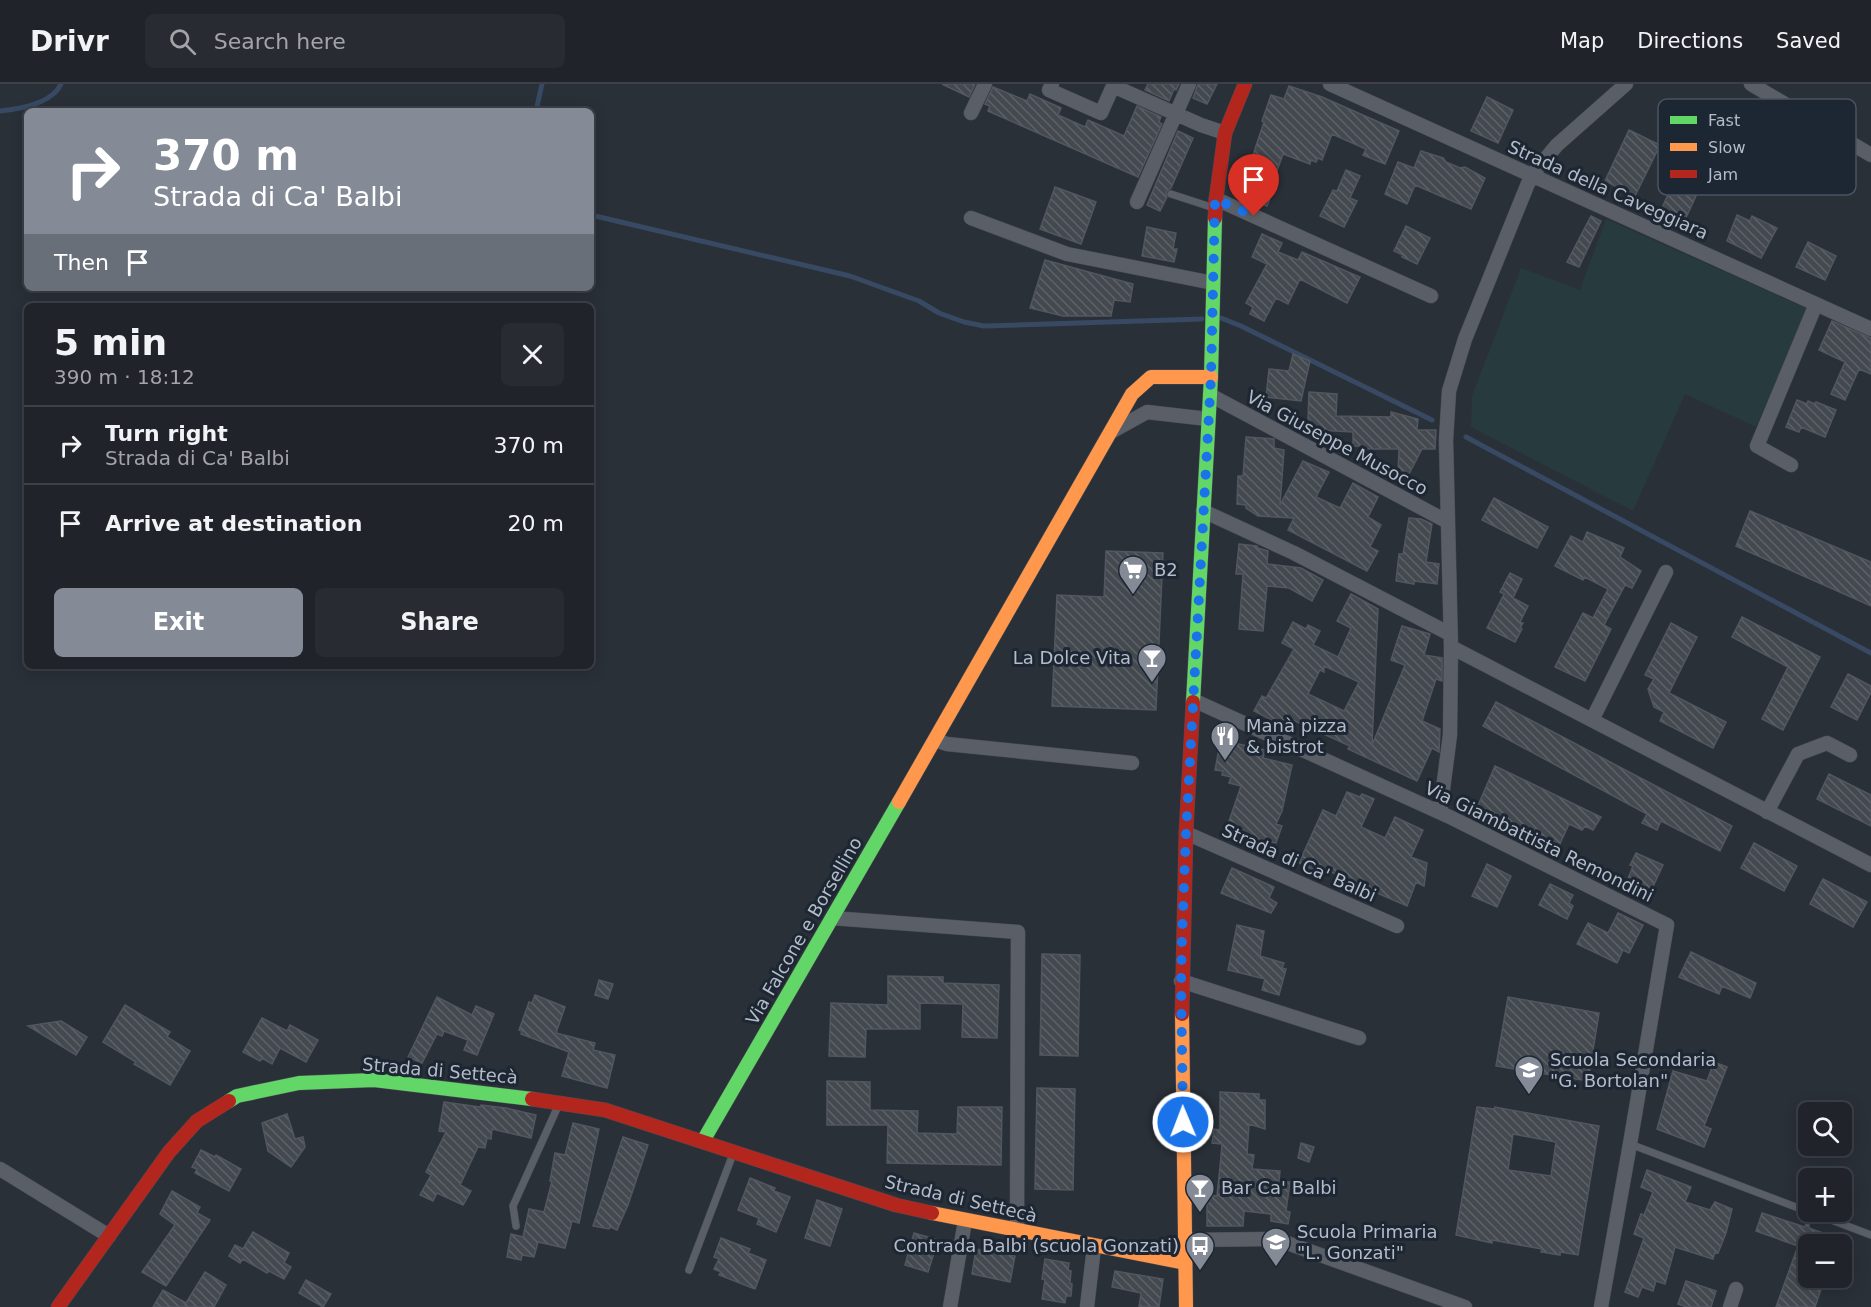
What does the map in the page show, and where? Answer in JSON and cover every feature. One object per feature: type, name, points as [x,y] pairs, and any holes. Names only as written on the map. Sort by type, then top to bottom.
[{"type":"street","points":[[971,114],[985,84]]},
{"type":"street","points":[[1052,84],[1049,90],[1101,113],[1113,85],[1176,114],[1225,133]]},
{"type":"street","points":[[1137,202],[1189,84]]},
{"type":"street","points":[[1186,1307],[1181,981],[1186,833],[1211,377],[1215,204],[1225,133],[1245,84]]},
{"type":"street","name":"Strada della Caveggiara","points":[[1330,84],[1871,329]]},
{"type":"street","points":[[1440,812],[1450,735],[1451,640],[1446,440],[1449,391],[1465,339],[1531,176],[1557,145],[1626,84]]},
{"type":"street","points":[[1751,84],[1776,99]]},
{"type":"street","points":[[1856,146],[1871,155]]},
{"type":"street","points":[[1215,204],[1431,296]]},
{"type":"street","points":[[971,218],[1067,254],[1213,283]]},
{"type":"street","points":[[1791,465],[1757,446],[1816,304]]},
{"type":"street","name":"Via Falcone e Borsellino","points":[[703,1141],[936,740],[1132,394],[1150,377],[1211,377]]},
{"type":"street","name":"Via Giuseppe Musocco","points":[[1210,395],[1448,522]]},
{"type":"street","points":[[1109,433],[1147,412],[1208,419]]},
{"type":"street","points":[[1203,511],[1294,553],[1592,720],[1871,865]]},
{"type":"street","points":[[1592,720],[1666,572]]},
{"type":"street","name":"Via Giambattista Remondini","points":[[1193,700],[1440,812],[1667,925],[1600,1307]]},
{"type":"street","points":[[936,740],[947,744],[1132,764]]},
{"type":"street","points":[[1767,812],[1797,754],[1827,743],[1850,755]]},
{"type":"street","name":"Strada di Ca' Balbi","points":[[1186,833],[1397,926]]},
{"type":"street","points":[[832,918],[1018,932],[1017,1231]]},
{"type":"street","points":[[1181,981],[1359,1038]]},
{"type":"street","name":"Strada di Settecà","points":[[58,1307],[169,1152],[197,1121],[237,1096],[299,1083],[374,1080],[560,1102],[605,1110],[896,1205],[1094,1247],[1185,1263]]},
{"type":"street","points":[[0,1169],[109,1236]]},
{"type":"street","points":[[950,1307],[965,1221]]},
{"type":"street","points":[[1185,1240],[1276,1239],[1465,1307]]},
{"type":"street","points":[[1087,1307],[1094,1247]]},
{"type":"street","points":[[1730,1307],[1736,1289]]},
{"type":"lane","points":[[1171,194],[1215,204]]},
{"type":"lane","points":[[516,1226],[513,1206],[560,1102]]},
{"type":"lane","points":[[1630,1144],[1798,1207]]},
{"type":"lane","points":[[688,1270],[734,1152]]},
{"type":"lane","points":[[1837,1222],[1871,1235]]},
{"type":"green space","points":[[1606,219],[1808,309],[1756,427],[1685,394],[1633,511],[1471,427],[1472,396],[1521,268],[1580,290]]},
{"type":"building","points":[[942,84],[975,84],[969,97]]},
{"type":"building","points":[[1148,84],[1179,84],[1169,101],[1145,90]]},
{"type":"building","points":[[1198,84],[1217,84],[1207,104],[1193,98]]},
{"type":"building","points":[[1289,86],[1322,97],[1399,131],[1385,164],[1363,155],[1366,149],[1332,134],[1322,160],[1318,158],[1316,162],[1311,160],[1310,164],[1283,154],[1273,182],[1276,183],[1267,206],[1253,200],[1262,178],[1247,173],[1264,122],[1262,121],[1271,95],[1284,99]]},
{"type":"building","points":[[993,87],[1027,101],[1030,94],[1061,108],[1058,115],[1085,127],[1088,120],[1124,136],[1137,106],[1161,117],[1159,122],[1162,124],[1138,177],[988,111],[990,106],[985,104]]},
{"type":"building","points":[[1487,97],[1513,110],[1498,143],[1471,131]]},
{"type":"building","points":[[1629,130],[1658,144],[1658,149],[1635,196],[1605,181]]},
{"type":"building","points":[[1178,131],[1193,138],[1171,188],[1166,192],[1167,197],[1160,211],[1147,205]]},
{"type":"building","points":[[1421,151],[1443,158],[1446,162],[1460,168],[1465,167],[1485,178],[1471,209],[1415,185],[1407,204],[1385,194],[1398,162],[1414,168]]},
{"type":"building","points":[[1346,170],[1360,176],[1350,198],[1357,201],[1344,227],[1320,216],[1333,190],[1337,191]]},
{"type":"building","points":[[1055,187],[1096,202],[1081,244],[1040,229]]},
{"type":"building","points":[[1668,195],[1696,196],[1684,222],[1660,212]]},
{"type":"building","points":[[1737,215],[1750,221],[1752,216],[1777,228],[1761,258],[1727,241]]},
{"type":"building","points":[[1591,216],[1601,221],[1579,267],[1567,262]]},
{"type":"building","points":[[1406,226],[1430,238],[1417,264],[1394,251]]},
{"type":"building","points":[[1147,227],[1176,233],[1173,249],[1177,249],[1174,262],[1142,256]]},
{"type":"building","points":[[1262,234],[1282,243],[1278,252],[1298,260],[1302,252],[1360,277],[1347,303],[1300,279],[1288,304],[1276,298],[1264,321],[1250,314],[1253,307],[1246,303],[1267,264],[1252,257]]},
{"type":"building","points":[[1808,242],[1836,256],[1825,280],[1796,267]]},
{"type":"building","points":[[1045,260],[1133,284],[1130,302],[1114,300],[1111,316],[1063,316],[1030,308]]},
{"type":"building","points":[[1832,321],[1871,338],[1871,374],[1859,369],[1845,400],[1831,394],[1845,362],[1819,350]]},
{"type":"building","points":[[1293,354],[1310,361],[1301,401],[1266,397],[1269,369],[1289,371]]},
{"type":"building","points":[[1309,392],[1337,394],[1336,416],[1391,417],[1391,412],[1418,419],[1417,430],[1436,430],[1435,449],[1422,449],[1409,474],[1398,473],[1399,449],[1364,449],[1364,446],[1353,446],[1353,432],[1318,430],[1319,428],[1310,427]]},
{"type":"building","points":[[1797,400],[1807,404],[1808,401],[1815,404],[1816,402],[1836,410],[1825,437],[1801,427],[1799,432],[1786,427]]},
{"type":"building","points":[[1246,437],[1274,439],[1274,448],[1284,450],[1280,505],[1303,461],[1329,472],[1316,497],[1340,508],[1353,483],[1378,497],[1368,517],[1381,525],[1370,547],[1378,551],[1367,571],[1288,530],[1294,518],[1258,516],[1246,508],[1246,505],[1237,504],[1238,476],[1243,476]]},
{"type":"building","points":[[1494,498],[1548,527],[1537,548],[1482,520]]},
{"type":"building","points":[[1750,511],[1871,562],[1871,606],[1736,546]]},
{"type":"building","points":[[1409,518],[1421,519],[1432,524],[1426,562],[1439,564],[1437,584],[1396,581],[1399,554],[1403,554]]},
{"type":"building","points":[[1587,532],[1624,548],[1620,557],[1641,571],[1632,588],[1625,585],[1604,625],[1611,629],[1585,681],[1555,667],[1583,613],[1593,618],[1608,589],[1585,577],[1583,580],[1555,566],[1571,536],[1583,542]]},
{"type":"building","points":[[1239,544],[1257,546],[1268,551],[1267,564],[1301,568],[1323,580],[1312,601],[1289,588],[1267,586],[1263,631],[1239,629],[1243,574],[1236,574]]},
{"type":"building","points":[[1106,551],[1163,553],[1156,710],[1052,706],[1057,595],[1104,597]]},
{"type":"building","points":[[1510,573],[1522,579],[1513,598],[1528,606],[1520,622],[1523,623],[1520,628],[1522,629],[1515,642],[1487,628],[1504,594],[1500,592]]},
{"type":"building","points":[[1351,594],[1378,609],[1372,745],[1405,665],[1391,660],[1402,626],[1430,634],[1424,655],[1442,658],[1442,681],[1436,679],[1422,721],[1440,729],[1439,752],[1432,748],[1417,781],[1348,749],[1350,746],[1293,720],[1289,729],[1254,711],[1262,696],[1266,698],[1294,649],[1282,643],[1293,622],[1306,629],[1308,625],[1320,631],[1313,645],[1338,657],[1351,628],[1337,621]],"holes":[[[1324,666],[1359,682],[1344,711],[1308,694],[1320,670],[1324,672]]]},
{"type":"building","points":[[1742,617],[1820,657],[1783,730],[1762,719],[1788,667],[1732,637]]},
{"type":"building","points":[[1671,623],[1697,637],[1669,693],[1726,722],[1713,748],[1660,721],[1664,712],[1654,707],[1648,689],[1654,679],[1645,675]]},
{"type":"building","points":[[1848,674],[1871,686],[1871,692],[1857,720],[1831,707]]},
{"type":"building","points":[[1496,702],[1732,826],[1720,851],[1661,821],[1657,830],[1642,823],[1647,814],[1483,726]]},
{"type":"building","points":[[1230,742],[1265,750],[1263,758],[1292,765],[1282,811],[1276,824],[1282,826],[1276,843],[1260,840],[1259,842],[1226,830],[1241,786],[1229,783],[1231,777],[1222,775],[1223,771],[1215,770],[1220,744],[1229,746]]},
{"type":"building","points":[[1495,766],[1601,817],[1593,830],[1585,826],[1582,830],[1569,824],[1558,848],[1519,831],[1477,808]]},
{"type":"building","points":[[1829,774],[1871,795],[1871,826],[1817,799]]},
{"type":"building","points":[[1347,792],[1360,797],[1362,794],[1374,799],[1361,827],[1385,838],[1395,817],[1423,830],[1411,857],[1427,863],[1424,886],[1416,882],[1407,906],[1363,887],[1364,885],[1331,872],[1329,875],[1316,869],[1316,871],[1299,863],[1323,810],[1336,816]]},
{"type":"building","points":[[1754,843],[1797,866],[1784,891],[1741,868]]},
{"type":"building","points":[[1636,853],[1663,865],[1651,891],[1627,881],[1633,866],[1630,865]]},
{"type":"building","points":[[1487,864],[1511,876],[1497,907],[1472,896]]},
{"type":"building","points":[[1232,868],[1274,887],[1269,898],[1277,903],[1271,913],[1221,893]]},
{"type":"building","points":[[1823,879],[1867,902],[1853,927],[1810,904]]},
{"type":"building","points":[[1550,884],[1573,895],[1569,903],[1573,906],[1567,919],[1539,905]]},
{"type":"building","points":[[1618,913],[1643,925],[1629,953],[1623,950],[1617,963],[1577,944],[1588,923],[1608,933]]},
{"type":"building","points":[[1237,925],[1264,931],[1260,956],[1284,963],[1282,968],[1286,969],[1279,995],[1262,990],[1265,979],[1228,970]]},
{"type":"building","points":[[1691,952],[1756,983],[1750,998],[1722,986],[1719,994],[1679,977]]},
{"type":"building","points":[[1042,954],[1080,955],[1078,1056],[1040,1055]]},
{"type":"building","points":[[888,976],[943,977],[943,983],[999,985],[997,1038],[962,1037],[963,1004],[920,1003],[920,1029],[866,1029],[865,1057],[829,1056],[831,1003],[888,1005]]},
{"type":"building","points":[[599,980],[613,984],[608,999],[595,995]]},
{"type":"building","points":[[535,995],[565,1007],[556,1033],[595,1043],[593,1050],[615,1055],[607,1088],[562,1076],[569,1052],[521,1034],[522,1031],[519,1030],[529,1002],[532,1003]]},
{"type":"building","points":[[437,997],[472,1015],[476,1006],[494,1014],[477,1055],[464,1050],[468,1040],[444,1031],[442,1036],[437,1034],[422,1063],[408,1057]]},
{"type":"building","points":[[1508,997],[1599,1013],[1588,1081],[1496,1066]]},
{"type":"building","points":[[125,1005],[170,1032],[167,1037],[190,1051],[170,1085],[103,1042]]},
{"type":"building","points":[[262,1018],[287,1031],[290,1025],[318,1040],[306,1062],[280,1048],[272,1064],[262,1058],[260,1061],[243,1052]]},
{"type":"building","points":[[61,1021],[87,1037],[76,1055],[28,1026]]},
{"type":"building","points":[[1714,1062],[1727,1067],[1704,1126],[1711,1129],[1704,1147],[1657,1129],[1673,1071],[1707,1081]]},
{"type":"building","points":[[827,1081],[870,1082],[870,1110],[918,1111],[917,1133],[957,1134],[958,1107],[1002,1107],[1001,1165],[887,1163],[888,1125],[827,1125]]},
{"type":"building","points":[[1037,1088],[1075,1089],[1073,1190],[1035,1189]]},
{"type":"building","points":[[1220,1092],[1259,1094],[1259,1100],[1265,1100],[1265,1129],[1249,1124],[1247,1154],[1254,1155],[1252,1169],[1280,1171],[1279,1181],[1290,1182],[1286,1211],[1290,1212],[1288,1224],[1271,1221],[1271,1214],[1244,1211],[1243,1226],[1207,1226],[1207,1202],[1209,1195],[1217,1196],[1221,1157],[1222,1144],[1212,1143],[1214,1129],[1220,1130]]},
{"type":"building","points":[[444,1102],[506,1108],[536,1115],[531,1138],[492,1129],[491,1139],[487,1138],[485,1148],[478,1147],[460,1185],[471,1191],[463,1205],[437,1193],[433,1201],[420,1195],[431,1175],[426,1172],[446,1132],[439,1131]]},
{"type":"building","points":[[1477,1107],[1494,1109],[1495,1107],[1599,1126],[1578,1255],[1541,1252],[1542,1249],[1492,1240],[1492,1243],[1456,1235]],"holes":[[[1513,1134],[1556,1142],[1551,1176],[1508,1170]]]},
{"type":"building","points":[[287,1114],[295,1139],[303,1137],[305,1147],[291,1167],[268,1151],[262,1123]]},
{"type":"building","points":[[573,1123],[599,1129],[579,1223],[572,1221],[565,1248],[538,1242],[534,1257],[522,1255],[521,1260],[507,1257],[511,1234],[523,1237],[529,1209],[544,1212],[552,1181],[550,1181],[555,1153],[565,1155]]},
{"type":"building","points":[[623,1137],[648,1145],[628,1205],[617,1230],[610,1227],[609,1229],[593,1226]]},
{"type":"building","points":[[1301,1143],[1314,1147],[1309,1162],[1298,1158]]},
{"type":"building","points":[[201,1150],[215,1157],[216,1155],[241,1169],[229,1191],[195,1173],[197,1169],[192,1167]]},
{"type":"building","points":[[1647,1170],[1691,1187],[1685,1202],[1710,1210],[1715,1202],[1732,1209],[1726,1233],[1713,1259],[1675,1247],[1665,1284],[1656,1281],[1653,1291],[1642,1287],[1638,1297],[1625,1292],[1644,1238],[1634,1234],[1641,1214],[1644,1215],[1653,1192],[1641,1187]]},
{"type":"building","points":[[750,1178],[790,1197],[776,1232],[757,1224],[759,1218],[738,1210]]},
{"type":"building","points":[[172,1191],[200,1207],[197,1213],[210,1220],[166,1286],[142,1272],[175,1225],[160,1214]]},
{"type":"building","points":[[817,1200],[842,1209],[830,1246],[805,1238]]},
{"type":"building","points":[[1762,1213],[1805,1227],[1807,1222],[1809,1222],[1809,1228],[1826,1234],[1798,1234],[1798,1246],[1756,1231]]},
{"type":"building","points":[[253,1232],[289,1253],[284,1263],[291,1267],[284,1279],[269,1271],[267,1273],[243,1259],[240,1263],[229,1256],[235,1245],[243,1249]]},
{"type":"building","points":[[914,1233],[938,1240],[928,1272],[905,1265]]},
{"type":"building","points":[[721,1238],[750,1249],[748,1253],[766,1260],[755,1289],[719,1275],[721,1272],[714,1269],[719,1259],[714,1257]]},
{"type":"building","points":[[1798,1246],[1798,1288],[1821,1288],[1815,1307],[1776,1307]]},
{"type":"building","points":[[976,1249],[1015,1256],[1010,1282],[972,1274]]},
{"type":"building","points":[[1045,1259],[1069,1263],[1071,1296],[1066,1296],[1065,1303],[1042,1299]]},
{"type":"building","points":[[1115,1271],[1163,1279],[1159,1307],[1139,1307],[1141,1293],[1112,1287]]},
{"type":"building","points":[[205,1272],[226,1285],[214,1307],[153,1307],[163,1290],[186,1303]]},
{"type":"building","points":[[306,1280],[331,1294],[323,1307],[299,1293]]},
{"type":"building","points":[[1686,1281],[1716,1291],[1711,1307],[1687,1307],[1678,1304]]},
{"type":"waterway","points":[[0,111],[26,107],[43,101],[57,91],[61,84]]},
{"type":"waterway","points":[[537,108],[542,84]]},
{"type":"waterway","points":[[594,216],[850,276],[919,301],[939,313],[984,326],[1202,319]]},
{"type":"waterway","points":[[1221,318],[1432,420]]},
{"type":"waterway","points":[[1466,437],[1871,653]]},
{"type":"traffic: fast","points":[[1193,702],[1211,377],[1215,218]]},
{"type":"traffic: fast","points":[[703,1141],[899,802]]},
{"type":"traffic: fast","points":[[229,1101],[237,1096],[299,1083],[374,1080],[532,1099]]},
{"type":"traffic: slow","points":[[899,802],[1132,394],[1151,377],[1211,377]]},
{"type":"traffic: slow","points":[[1182,1014],[1186,1307]]},
{"type":"traffic: slow","points":[[932,1213],[1185,1263]]},
{"type":"traffic: jam","points":[[1215,218],[1225,133],[1245,84]]},
{"type":"traffic: jam","points":[[1182,1014],[1186,833],[1193,702]]},
{"type":"traffic: jam","points":[[532,1099],[605,1110],[896,1205],[932,1213]]},
{"type":"traffic: jam","points":[[58,1307],[169,1152],[197,1121],[229,1101]]},
{"type":"place","name":"B2","points":[[1133,596]]},
{"type":"place","name":"La Dolce Vita","points":[[1152,684]]},
{"type":"place","name":"Manà pizza & bistrot","points":[[1225,762]]},
{"type":"place","name":"Scuola Secondaria \"G. Bortolan\"","points":[[1529,1096]]},
{"type":"place","name":"Bar Ca' Balbi","points":[[1200,1214]]},
{"type":"place","name":"Scuola Primaria \"L. Gonzati\"","points":[[1276,1268]]},
{"type":"place","name":"Contrada Balbi (scuola Gonzati)","points":[[1200,1272]]},
{"type":"route","points":[[1183,1122],[1182,939],[1211,377],[1215,199],[1254,216]]}]
